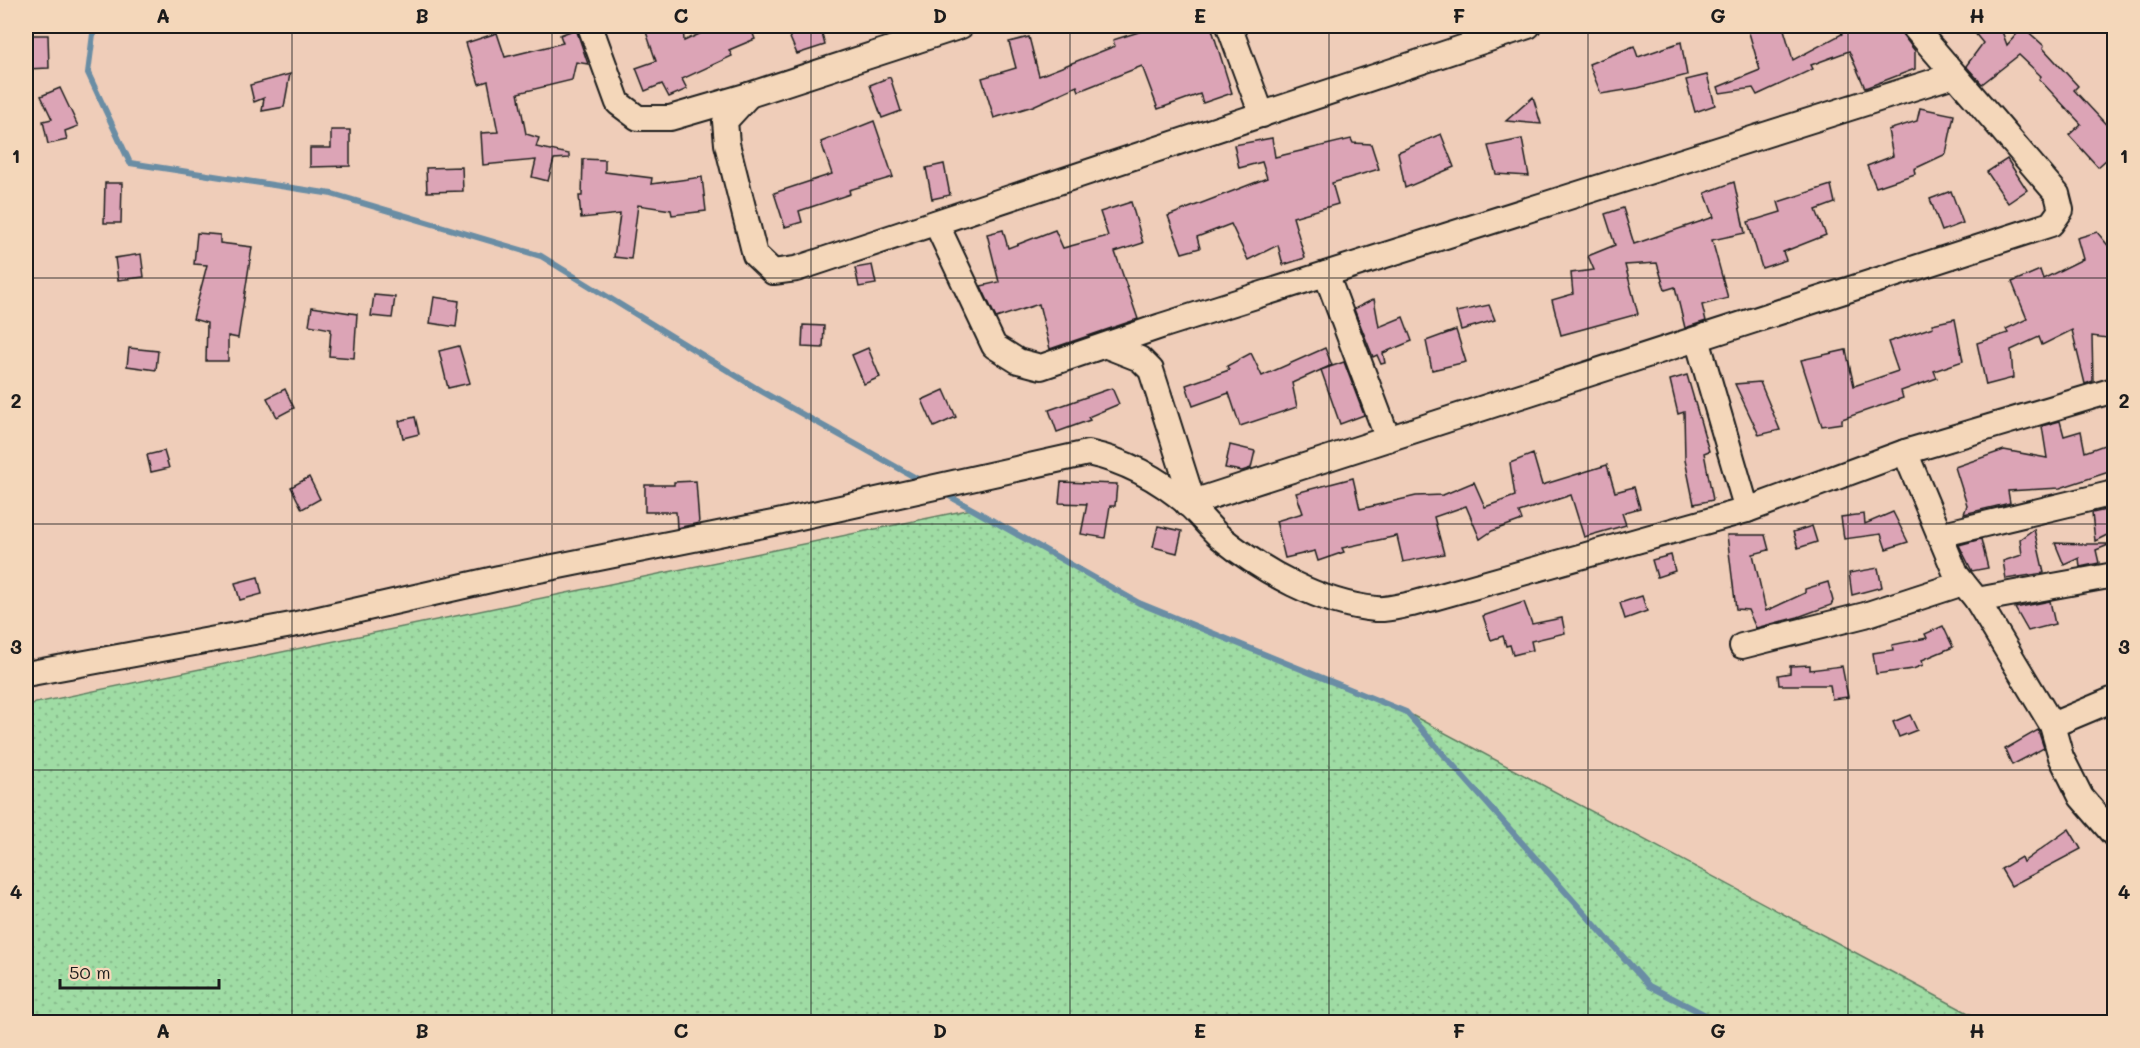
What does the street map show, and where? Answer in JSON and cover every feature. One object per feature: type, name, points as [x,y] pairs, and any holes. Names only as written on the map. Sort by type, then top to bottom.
[{"type":"street","points":[[590,26],[618,103],[638,118],[670,118],[749,95],[961,26]]},
{"type":"street","points":[[1229,26],[1262,115]]},
{"type":"street","points":[[749,95],[725,121],[727,144],[756,255],[773,272],[796,270],[1528,26]]},
{"type":"street","points":[[1190,503],[2050,224],[2061,210],[2057,194],[1913,26]]},
{"type":"street","points":[[936,223],[994,346],[1006,355],[1041,368],[1326,274],[1954,75]]},
{"type":"street","points":[[1326,274],[1388,439]]},
{"type":"street","points":[[1697,339],[1747,510]]},
{"type":"street","points":[[1107,346],[1140,359],[1150,370],[1190,503]]},
{"type":"street","points":[[26,674],[297,624],[499,578],[774,523],[1088,453],[1115,459],[1137,469],[1190,503],[1220,536],[1271,573],[1305,589],[1377,609],[1412,604],[1747,510],[1905,452],[2115,390]]},
{"type":"street","points":[[1905,452],[1956,574],[1970,591],[2052,725],[2061,757],[2081,797],[2112,827]]},
{"type":"street","points":[[1939,535],[2115,493]]},
{"type":"street","points":[[1742,646],[1970,591],[2115,575]]},
{"type":"street","points":[[2052,725],[2115,699]]},
{"type":"green space","points":[[972,509],[1139,603],[1406,712],[1985,1022],[26,1022],[26,705]]},
{"type":"building","points":[[644,26],[664,26],[667,32],[683,26],[684,41],[717,26],[750,26],[755,39],[729,50],[732,56],[682,79],[687,89],[669,97],[662,84],[645,91],[636,68],[656,61]]},
{"type":"building","points":[[785,26],[820,26],[825,45],[797,54]]},
{"type":"building","points":[[1158,26],[1211,26],[1232,93],[1203,103],[1200,94],[1158,109],[1142,66],[1079,91],[1077,86],[1033,106],[994,118],[982,78],[1016,68],[1009,42],[1029,37],[1039,76],[1115,46],[1113,40]]},
{"type":"building","points":[[1747,26],[1783,26],[1793,60],[1842,34],[1839,26],[1896,26],[1915,51],[1915,69],[1865,88],[1849,51],[1811,65],[1813,69],[1757,95],[1753,88],[1720,93],[1718,87],[1760,70]]},
{"type":"building","points":[[1969,26],[2000,26],[2007,45],[2023,27],[2044,46],[2043,48],[2078,86],[2074,90],[2115,134],[2115,152],[2098,167],[2069,135],[2081,124],[2039,79],[2041,76],[2019,55],[1982,84],[1966,66],[1983,43]]},
{"type":"building","points":[[576,29],[588,64],[576,62],[572,80],[518,93],[526,134],[539,138],[536,147],[569,154],[569,158],[554,159],[548,181],[532,177],[536,160],[483,165],[481,133],[498,132],[488,81],[479,84],[466,43],[497,33],[505,57],[563,43],[560,35]]},
{"type":"building","points":[[26,35],[48,35],[49,68],[26,69]]},
{"type":"building","points":[[1681,42],[1687,75],[1638,88],[1601,94],[1589,64],[1634,46],[1638,57]]},
{"type":"building","points":[[290,74],[284,107],[262,111],[264,98],[254,102],[250,85]]},
{"type":"building","points":[[1707,75],[1715,105],[1695,112],[1686,80]]},
{"type":"building","points":[[890,77],[901,111],[882,118],[870,85]]},
{"type":"building","points":[[60,88],[78,126],[65,131],[67,140],[48,144],[43,121],[52,119],[41,96]]},
{"type":"building","points":[[1533,97],[1541,124],[1506,121]]},
{"type":"building","points":[[1920,108],[1954,115],[1946,154],[1914,169],[1915,174],[1876,187],[1867,166],[1893,156],[1888,130],[1917,121]]},
{"type":"building","points":[[874,121],[893,177],[849,190],[850,194],[799,211],[802,222],[785,227],[774,193],[832,174],[821,142]]},
{"type":"building","points":[[331,130],[350,130],[350,166],[310,167],[310,148],[331,148]]},
{"type":"building","points":[[1441,134],[1454,167],[1405,188],[1398,152]]},
{"type":"building","points":[[1272,138],[1275,157],[1351,139],[1353,143],[1371,144],[1379,169],[1332,183],[1338,204],[1293,217],[1305,258],[1283,265],[1278,245],[1248,260],[1231,224],[1197,237],[1200,248],[1182,253],[1168,216],[1267,178],[1262,162],[1239,168],[1234,145]]},
{"type":"building","points":[[1522,139],[1529,176],[1496,174],[1488,146]]},
{"type":"building","points":[[583,159],[605,160],[605,172],[652,178],[651,184],[702,177],[706,211],[672,215],[671,210],[638,205],[631,259],[614,257],[620,214],[581,218],[579,196],[582,196]]},
{"type":"building","points":[[2007,159],[2027,190],[2008,203],[1987,172]]},
{"type":"building","points":[[944,164],[950,195],[932,199],[926,168]]},
{"type":"building","points":[[462,167],[463,191],[427,192],[426,168]]},
{"type":"building","points":[[1734,182],[1745,233],[1712,240],[1728,298],[1702,305],[1706,321],[1685,328],[1675,287],[1665,290],[1657,263],[1625,265],[1638,314],[1561,335],[1552,300],[1573,294],[1571,273],[1594,270],[1588,256],[1615,245],[1605,214],[1623,208],[1634,244],[1714,217],[1705,193]]},
{"type":"building","points":[[105,183],[122,183],[121,223],[104,223]]},
{"type":"building","points":[[1831,185],[1835,203],[1816,210],[1826,235],[1783,252],[1786,260],[1762,268],[1748,222],[1781,212],[1778,202]]},
{"type":"building","points":[[1951,191],[1963,223],[1942,231],[1930,199]]},
{"type":"building","points":[[1131,202],[1143,243],[1115,252],[1138,319],[1050,349],[1039,304],[996,318],[981,286],[999,282],[987,234],[1003,230],[1008,248],[1055,230],[1063,248],[1108,236],[1100,212]]},
{"type":"building","points":[[2097,232],[2115,254],[2115,339],[2092,336],[2093,381],[2085,384],[2072,330],[2042,345],[2039,337],[2011,350],[2013,378],[1986,385],[1977,343],[2008,333],[2006,329],[2027,319],[2012,282],[2040,270],[2043,279],[2083,259],[2077,238]]},
{"type":"building","points":[[197,233],[220,235],[220,243],[252,247],[238,338],[228,336],[228,361],[206,361],[207,323],[193,319],[207,265],[194,264]]},
{"type":"building","points":[[141,254],[144,277],[118,280],[115,258]]},
{"type":"building","points":[[872,265],[876,284],[859,287],[855,268]]},
{"type":"building","points":[[374,295],[395,297],[392,318],[371,316]]},
{"type":"building","points":[[434,297],[459,301],[456,327],[430,323]]},
{"type":"building","points":[[1374,299],[1379,327],[1403,317],[1412,341],[1383,353],[1385,363],[1381,364],[1377,355],[1373,357],[1354,309]]},
{"type":"building","points":[[1489,305],[1495,320],[1461,330],[1456,312]]},
{"type":"building","points":[[312,307],[357,314],[354,358],[329,356],[331,329],[309,325]]},
{"type":"building","points":[[1955,319],[1963,361],[1934,371],[1937,378],[1901,391],[1903,398],[1842,419],[1842,423],[1822,426],[1801,360],[1846,350],[1854,386],[1898,371],[1888,342],[1933,327],[1932,324]]},
{"type":"building","points":[[803,325],[824,326],[823,348],[802,347]]},
{"type":"building","points":[[1456,330],[1466,362],[1432,370],[1426,341]]},
{"type":"building","points":[[459,346],[470,383],[448,388],[439,351]]},
{"type":"building","points":[[129,348],[158,351],[156,370],[127,366]]},
{"type":"building","points":[[868,348],[880,377],[864,384],[852,355]]},
{"type":"building","points":[[1325,348],[1332,365],[1292,383],[1297,407],[1240,426],[1229,393],[1193,406],[1186,385],[1229,370],[1227,366],[1251,353],[1262,376]]},
{"type":"building","points":[[1344,362],[1364,415],[1340,424],[1321,370]]},
{"type":"building","points":[[1687,375],[1709,451],[1704,453],[1713,500],[1694,504],[1685,460],[1684,412],[1678,414],[1670,380]]},
{"type":"building","points":[[1760,382],[1780,430],[1759,435],[1735,384]]},
{"type":"building","points":[[1112,388],[1119,404],[1088,417],[1090,420],[1057,432],[1049,410]]},
{"type":"building","points":[[285,389],[294,408],[277,417],[267,398]]},
{"type":"building","points":[[944,390],[956,417],[934,427],[922,400]]},
{"type":"building","points":[[415,417],[419,434],[403,438],[399,421]]},
{"type":"building","points":[[2060,421],[2064,436],[2081,431],[2085,452],[2115,441],[2115,470],[2060,488],[2008,491],[2010,503],[1964,514],[1967,505],[1955,467],[2004,450],[2047,458],[2042,426]]},
{"type":"building","points":[[1230,445],[1255,451],[1251,468],[1242,471],[1225,468]]},
{"type":"building","points":[[164,451],[169,468],[151,472],[147,455]]},
{"type":"building","points":[[1533,454],[1542,485],[1607,465],[1615,492],[1634,487],[1640,508],[1622,513],[1626,525],[1584,537],[1571,495],[1519,512],[1522,520],[1492,531],[1480,539],[1466,506],[1434,517],[1444,554],[1403,562],[1397,536],[1342,548],[1344,552],[1318,561],[1315,551],[1285,558],[1276,521],[1303,513],[1296,493],[1353,478],[1360,509],[1416,496],[1443,495],[1474,482],[1485,507],[1515,496],[1510,463]]},
{"type":"building","points":[[309,477],[320,499],[302,509],[291,487]]},
{"type":"building","points":[[696,481],[699,523],[677,528],[676,512],[645,512],[645,485],[674,485],[674,482]]},
{"type":"building","points":[[1061,482],[1117,484],[1115,506],[1110,506],[1105,538],[1081,534],[1087,504],[1059,503]]},
{"type":"building","points":[[2115,508],[2115,531],[2095,541],[2092,513]]},
{"type":"building","points":[[1893,512],[1908,542],[1886,549],[1881,534],[1844,539],[1841,517],[1864,514],[1865,524]]},
{"type":"building","points":[[1158,526],[1182,531],[1177,553],[1153,547]]},
{"type":"building","points":[[1812,526],[1817,542],[1798,548],[1793,532]]},
{"type":"building","points":[[2034,529],[2044,573],[2006,579],[2003,561],[2022,555],[2020,539]]},
{"type":"building","points":[[1727,535],[1765,535],[1769,550],[1753,554],[1766,611],[1805,593],[1805,589],[1828,582],[1833,601],[1831,605],[1756,628],[1748,610],[1736,609]]},
{"type":"building","points":[[1981,539],[1988,568],[1972,571],[1959,545]]},
{"type":"building","points":[[2055,543],[2111,544],[2096,550],[2099,563],[2080,567],[2079,558],[2064,565]]},
{"type":"building","points":[[1671,555],[1675,571],[1657,577],[1652,560]]},
{"type":"building","points":[[1878,568],[1882,587],[1852,595],[1849,573]]},
{"type":"building","points":[[258,577],[262,594],[240,600],[235,583]]},
{"type":"building","points":[[1642,596],[1647,611],[1625,619],[1620,603]]},
{"type":"building","points":[[2050,601],[2055,624],[2028,631],[2015,608]]},
{"type":"building","points":[[1524,602],[1532,624],[1562,618],[1565,633],[1531,641],[1533,650],[1513,655],[1510,645],[1506,646],[1503,636],[1491,640],[1483,616]]},
{"type":"building","points":[[1943,626],[1953,647],[1922,660],[1923,665],[1913,669],[1876,674],[1873,653],[1893,650],[1892,645],[1927,638],[1925,634]]},
{"type":"building","points":[[1810,665],[1810,670],[1842,666],[1848,697],[1832,699],[1830,685],[1779,685],[1778,675],[1790,673],[1790,666]]},
{"type":"building","points":[[1910,715],[1917,730],[1899,737],[1893,722]]},
{"type":"building","points":[[2038,730],[2044,748],[2012,765],[2005,749]]},
{"type":"building","points":[[2069,829],[2081,849],[2011,886],[2001,869],[2021,857],[2023,862]]},
{"type":"waterway","points":[[94,26],[88,73],[130,163],[332,194],[541,256],[761,391],[925,483]]},
{"type":"waterway","points":[[942,492],[1139,603],[1406,712],[1649,986],[1719,1022]]}]
